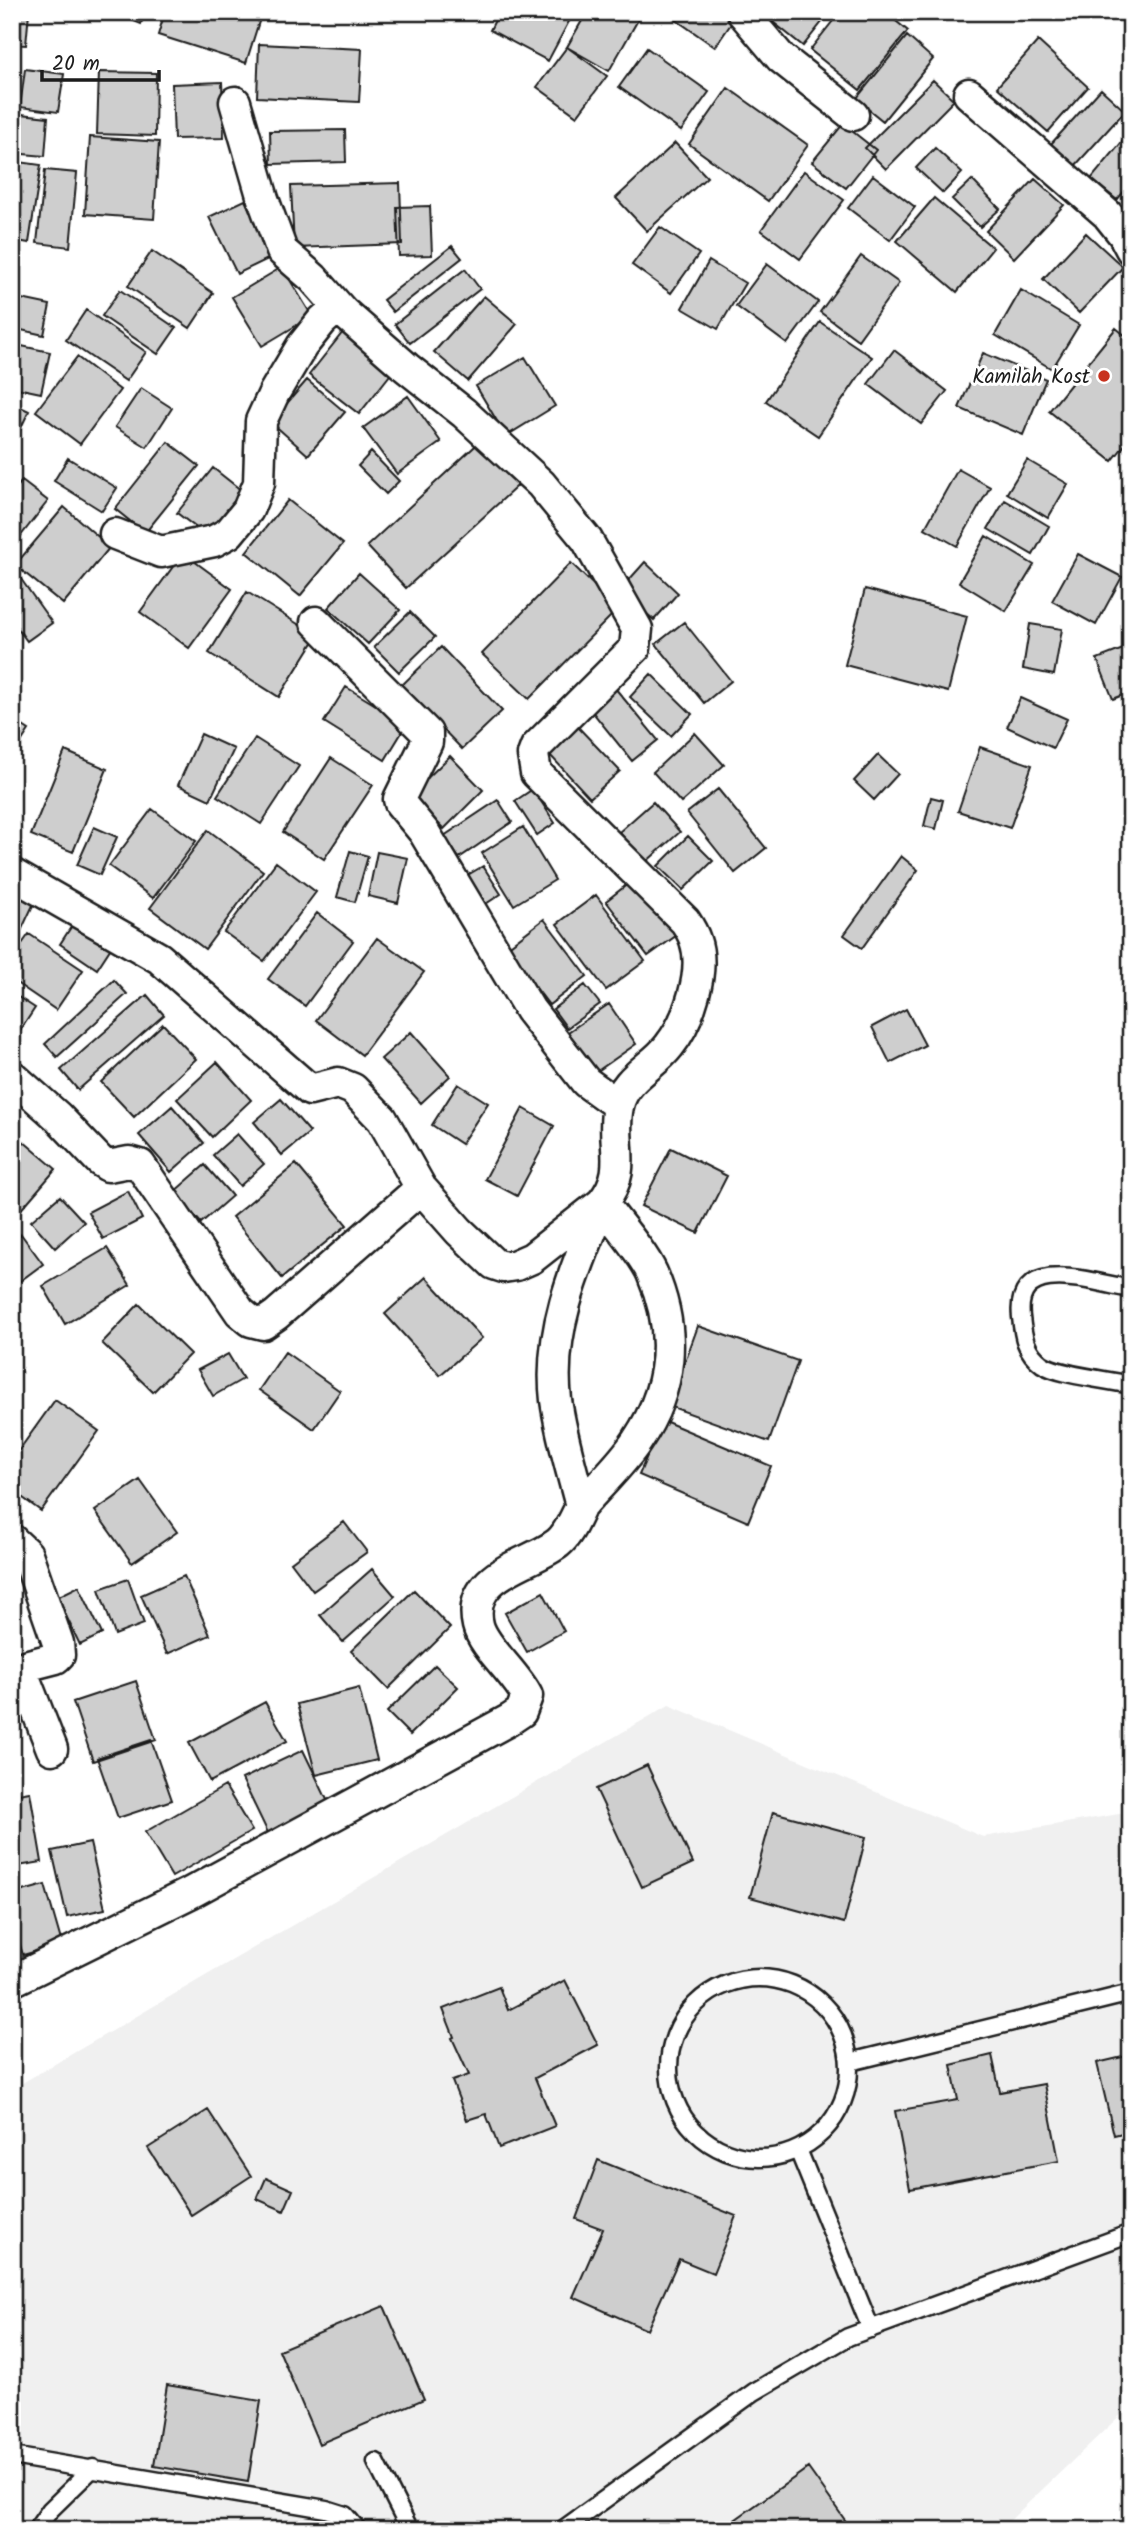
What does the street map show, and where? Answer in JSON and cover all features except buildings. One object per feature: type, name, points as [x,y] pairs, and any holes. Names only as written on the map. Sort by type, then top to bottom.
[{"type":"street","points":[[742,12],[781,58],[853,115]]},
{"type":"street","points":[[969,94],[1107,214],[1131,249]]},
{"type":"street","points":[[12,874],[159,958],[310,1090],[338,1083],[353,1089],[382,1119],[421,1188],[485,1257],[503,1267],[532,1258],[602,1203],[611,1192],[617,1178],[618,1105],[625,1087],[669,1046],[688,1013],[698,979],[696,942],[685,921],[536,773],[533,755],[536,747],[635,649],[637,629],[586,540],[541,484],[464,413],[343,312],[313,278],[282,251],[263,199],[235,102]]},
{"type":"street","points":[[115,534],[161,552],[214,541],[229,533],[248,510],[259,483],[261,421],[274,393],[302,346],[322,321],[331,313],[343,312]]},
{"type":"street","points":[[316,622],[427,733],[427,742],[399,799],[400,803],[424,832],[530,1010],[586,1082],[618,1105]]},
{"type":"street","points":[[12,1076],[58,1117],[100,1161],[108,1166],[129,1162],[140,1165],[240,1312],[251,1321],[262,1324],[276,1315],[421,1188]]},
{"type":"street","points":[[12,1981],[190,1893],[520,1712],[527,1696],[478,1626],[480,1597],[486,1587],[503,1571],[556,1545],[564,1538],[581,1506],[637,1442],[658,1402],[669,1352],[668,1326],[651,1271],[602,1203]]},
{"type":"street","points":[[581,1506],[556,1401],[557,1335],[571,1280],[602,1203]]},
{"type":"street","points":[[12,1540],[26,1555],[58,1643],[59,1655],[56,1658],[25,1666],[22,1672],[52,1749]]},
{"type":"lane","points":[[1131,1289],[1052,1276],[1035,1281],[1024,1290],[1019,1304],[1021,1337],[1042,1363],[1057,1370],[1131,1385]]},
{"type":"lane","points":[[756,1977],[801,1987],[835,2018],[850,2062],[839,2115],[799,2151],[753,2160],[709,2145],[678,2111],[667,2067],[680,2022],[712,1989],[756,1977]]},
{"type":"lane","points":[[850,2062],[1131,1993]]},
{"type":"lane","points":[[799,2151],[871,2329]]},
{"type":"lane","points":[[562,2530],[754,2392],[848,2337],[1131,2234]]},
{"type":"lane","points":[[12,2456],[326,2509],[345,2515],[358,2530]]},
{"type":"lane","points":[[376,2462],[410,2530]]},
{"type":"lane","points":[[36,2530],[50,2510],[93,2468]]},
{"type":"shaded area","points":[[669,1705],[983,1837],[1131,1812],[1131,2405],[1000,2530],[12,2530],[12,2089]]},
{"type":"place","name":"Kamilah Kost","points":[[1104,376]]}]
